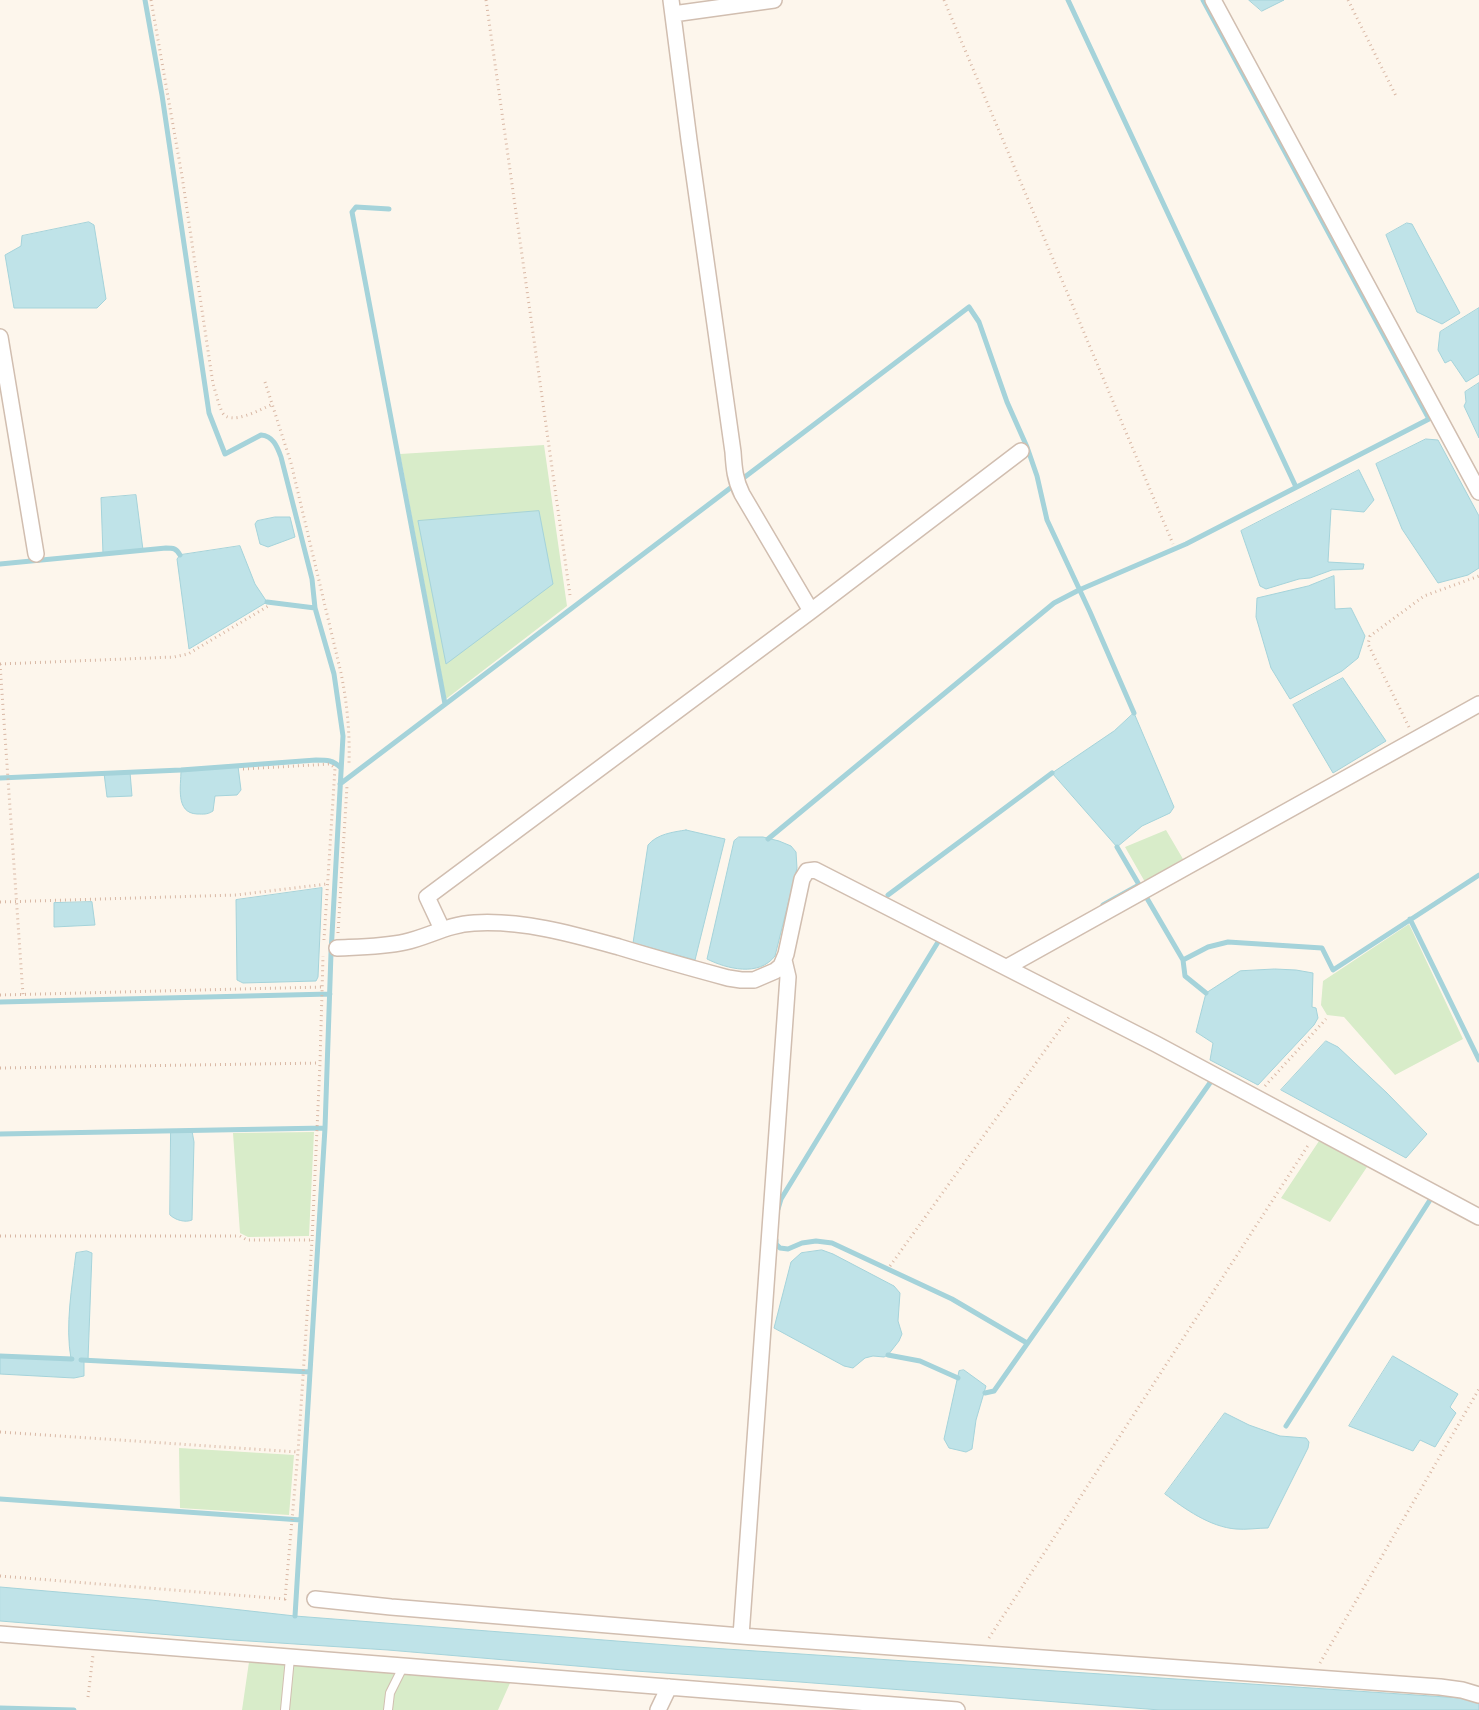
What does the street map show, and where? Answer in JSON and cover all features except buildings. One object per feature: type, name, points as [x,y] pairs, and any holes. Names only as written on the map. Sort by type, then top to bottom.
[{"type":"street","points":[[774,0],[672,7],[689,140],[734,452],[734,472],[742,494],[811,611]]},
{"type":"street","points":[[1213,0],[1479,492]]},
{"type":"street","points":[[0,338],[36,554]]},
{"type":"street","points":[[442,929],[427,897],[811,611],[1021,451]]},
{"type":"street","points":[[1007,967],[1479,704]]},
{"type":"street","points":[[337,948],[390,945],[406,942],[442,929],[473,923],[501,923],[537,927],[571,934],[728,978],[754,980],[775,972],[784,960],[802,879],[807,871],[821,872],[1078,1004],[1479,1217]]},
{"type":"street","points":[[741,1636],[788,977],[784,960]]},
{"type":"street","points":[[315,1599],[400,1608],[741,1636],[1440,1687],[1479,1695]]},
{"type":"street","points":[[0,1634],[957,1710]]},
{"type":"street","points":[[658,1710],[669,1687]]},
{"type":"lane","points":[[285,1710],[290,1658]]},
{"type":"lane","points":[[388,1710],[390,1692],[403,1667]]},
{"type":"path","points":[[151,0],[182,176],[213,384],[222,413],[228,418],[235,419],[273,404]]},
{"type":"path","points":[[486,0],[570,595]]},
{"type":"path","points":[[944,0],[1173,544]]},
{"type":"path","points":[[1348,0],[1397,98]]},
{"type":"path","points":[[265,382],[291,463],[341,672],[350,728],[349,763]]},
{"type":"path","points":[[1416,739],[1368,644],[1370,636],[1424,596],[1479,576]]},
{"type":"path","points":[[23,995],[0,664],[174,657],[188,654],[270,605]]},
{"type":"path","points":[[0,1576],[284,1599],[298,1452],[312,1240],[320,1063],[321,987],[335,768],[330,764],[243,769]]},
{"type":"path","points":[[337,948],[347,786]]},
{"type":"path","points":[[0,902],[236,895],[327,884]]},
{"type":"path","points":[[0,995],[321,987]]},
{"type":"path","points":[[890,1266],[1078,1004]]},
{"type":"path","points":[[1254,1097],[1326,1019]]},
{"type":"path","points":[[0,1068],[320,1063]]},
{"type":"path","points":[[979,1653],[1318,1131]]},
{"type":"path","points":[[0,1236],[240,1236],[248,1240],[312,1240]]},
{"type":"path","points":[[1311,1678],[1479,1389]]},
{"type":"path","points":[[0,1432],[298,1452]]},
{"type":"path","points":[[88,1697],[94,1641]]},
{"type":"green space","points":[[544,445],[567,606],[446,699],[400,454]]},
{"type":"green space","points":[[1166,830],[1183,859],[1145,882],[1125,847]]},
{"type":"green space","points":[[1409,924],[1463,1039],[1395,1075],[1344,1017],[1327,1015],[1321,1005],[1323,981]]},
{"type":"green space","points":[[314,1132],[309,1236],[248,1237],[240,1233],[233,1133]]},
{"type":"green space","points":[[1319,1141],[1367,1167],[1330,1222],[1281,1198]]},
{"type":"green space","points":[[179,1448],[294,1455],[289,1515],[180,1508]]},
{"type":"green space","points":[[249,1662],[510,1683],[498,1710],[242,1710]]},
{"type":"water","points":[[1249,0],[1284,0],[1262,11]]},
{"type":"water","points":[[89,222],[94,225],[106,299],[97,308],[14,308],[5,255],[21,246],[22,236]]},
{"type":"water","points":[[1407,223],[1412,224],[1460,313],[1442,324],[1417,312],[1386,235]]},
{"type":"water","points":[[1479,308],[1479,374],[1466,382],[1451,360],[1445,363],[1438,350],[1440,332]]},
{"type":"water","points":[[1479,383],[1479,438],[1464,406],[1466,402],[1465,392]]},
{"type":"water","points":[[1426,439],[1438,440],[1479,516],[1479,568],[1468,575],[1438,583],[1402,529],[1376,464]]},
{"type":"water","points":[[1359,470],[1374,500],[1364,512],[1331,509],[1328,562],[1364,564],[1363,569],[1332,570],[1310,578],[1299,579],[1266,589],[1260,586],[1241,531]]},
{"type":"water","points":[[136,495],[143,550],[103,554],[101,498]]},
{"type":"water","points":[[539,511],[553,584],[446,664],[418,521]]},
{"type":"water","points":[[275,517],[290,517],[295,537],[268,547],[260,544],[255,524],[257,521]]},
{"type":"water","points":[[240,546],[255,584],[267,602],[189,649],[177,559],[180,555]]},
{"type":"water","points":[[1334,576],[1335,609],[1351,608],[1365,636],[1358,658],[1342,671],[1290,699],[1271,668],[1256,617],[1257,598],[1308,586]]},
{"type":"water","points":[[1343,678],[1386,741],[1333,773],[1293,705]]},
{"type":"water","points":[[1134,713],[1174,807],[1170,813],[1142,826],[1117,847],[1052,773],[1114,731]]},
{"type":"water","points":[[238,766],[241,790],[237,795],[215,796],[213,811],[207,814],[197,814],[185,809],[182,804],[180,791],[181,770]]},
{"type":"water","points":[[130,772],[132,796],[107,797],[104,773]]},
{"type":"water","points":[[686,830],[725,839],[695,960],[633,943],[648,845],[661,836]]},
{"type":"water","points":[[739,837],[763,837],[779,841],[791,846],[796,852],[797,868],[775,956],[768,963],[752,969],[724,966],[707,959],[734,841]]},
{"type":"water","points":[[322,888],[318,977],[316,981],[243,983],[237,980],[236,900]]},
{"type":"water","points":[[92,902],[95,925],[54,927],[54,903]]},
{"type":"water","points":[[1275,969],[1313,973],[1312,1007],[1316,1008],[1318,1018],[1314,1025],[1258,1085],[1210,1060],[1213,1043],[1196,1032],[1206,993],[1240,971]]},
{"type":"water","points":[[1326,1041],[1338,1047],[1427,1134],[1406,1158],[1281,1090]]},
{"type":"water","points":[[171,1131],[192,1131],[194,1142],[192,1220],[189,1221],[180,1220],[170,1215]]},
{"type":"water","points":[[822,1250],[894,1286],[900,1293],[898,1321],[902,1334],[888,1355],[865,1358],[853,1368],[844,1366],[774,1328],[791,1262],[801,1253]]},
{"type":"water","points":[[87,1251],[92,1253],[88,1360],[84,1360],[84,1376],[74,1378],[0,1374],[0,1356],[71,1359],[69,1319],[76,1253]]},
{"type":"water","points":[[1393,1356],[1458,1394],[1450,1407],[1456,1413],[1435,1447],[1420,1440],[1413,1451],[1349,1426]]},
{"type":"water","points":[[964,1370],[986,1386],[976,1420],[972,1449],[966,1452],[949,1448],[944,1439],[959,1371]]},
{"type":"water","points":[[1225,1413],[1249,1425],[1280,1436],[1306,1438],[1309,1442],[1308,1448],[1268,1528],[1226,1528],[1207,1521],[1189,1511],[1165,1494]]},
{"type":"water","points":[[0,1587],[151,1600],[295,1616],[681,1646],[1461,1698],[1479,1703],[1479,1710],[1160,1710],[0,1621]]},
{"type":"waterway","points":[[145,0],[162,95],[209,413],[225,454],[261,435],[272,440],[281,457],[312,579],[315,608],[334,674],[343,736],[331,953],[325,1128],[295,1616]]},
{"type":"waterway","points":[[1068,0],[1296,487]]},
{"type":"waterway","points":[[768,839],[1054,603],[1079,590],[1186,544],[1429,419],[1203,0]]},
{"type":"waterway","points":[[389,209],[356,207],[352,212],[445,704]]},
{"type":"waterway","points":[[340,784],[969,307],[979,322],[1007,402],[1027,447],[1037,476],[1047,520],[1134,713]]},
{"type":"waterway","points":[[0,564],[166,548],[174,549],[180,555]]},
{"type":"waterway","points":[[267,602],[315,608]]},
{"type":"waterway","points":[[0,778],[181,770],[316,760],[330,761],[341,768]]},
{"type":"waterway","points":[[888,895],[1052,773]]},
{"type":"waterway","points":[[1117,847],[1183,960],[1185,976],[1206,993]]},
{"type":"waterway","points":[[1183,960],[1208,947],[1228,942],[1322,948],[1333,970],[1479,875]]},
{"type":"waterway","points":[[1103,905],[1139,885]]},
{"type":"waterway","points":[[1410,919],[1479,1060]]},
{"type":"waterway","points":[[778,1209],[781,1199],[938,942]]},
{"type":"waterway","points":[[0,1002],[330,994]]},
{"type":"waterway","points":[[985,1393],[994,1391],[1212,1080]]},
{"type":"waterway","points":[[0,1134],[325,1128]]},
{"type":"waterway","points":[[1286,1426],[1430,1200]]},
{"type":"waterway","points":[[776,1240],[776,1244],[780,1248],[788,1249],[802,1243],[816,1241],[832,1243],[952,1299],[1027,1343]]},
{"type":"waterway","points":[[888,1355],[920,1361],[958,1378]]},
{"type":"waterway","points":[[0,1356],[72,1359]]},
{"type":"waterway","points":[[81,1360],[310,1372]]},
{"type":"waterway","points":[[0,1499],[301,1520]]},
{"type":"waterway","points":[[0,1708],[74,1710]]}]
